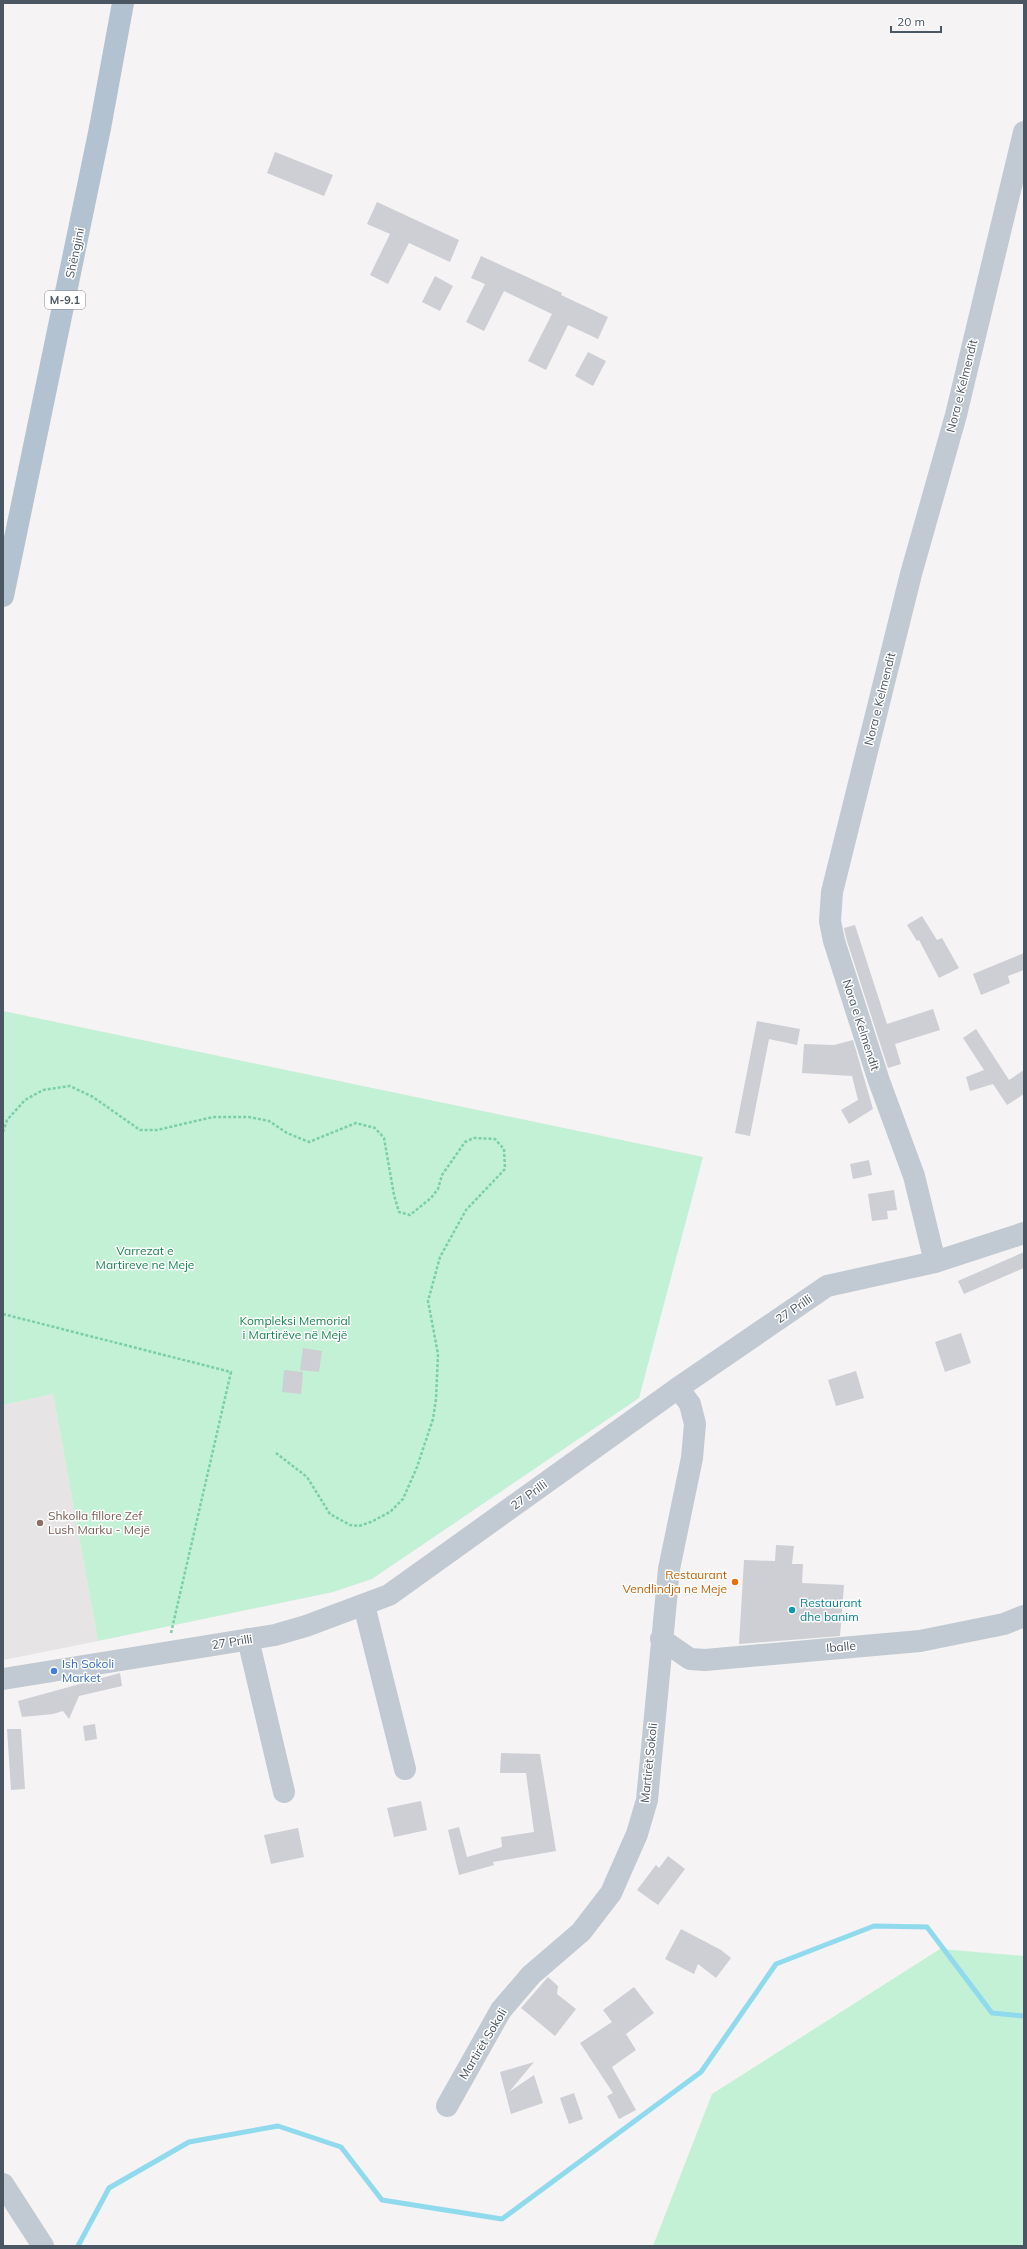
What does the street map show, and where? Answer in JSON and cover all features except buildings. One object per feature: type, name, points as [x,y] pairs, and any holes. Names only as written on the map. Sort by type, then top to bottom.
[{"type":"main road","name":"Shëngjini","points":[[3,596],[100,128],[123,3]]},
{"type":"street","name":"Nora e Kelmendit","points":[[935,1262],[914,1176],[879,1081],[834,941],[830,910],[832,892],[911,574],[956,415],[1024,132]]},
{"type":"street","name":"27 Prilli","points":[[3,1679],[275,1635],[306,1626],[389,1595],[678,1388],[827,1286],[935,1262],[1024,1233]]},
{"type":"street","name":"Martirët Sokoli","points":[[447,2106],[501,2010],[531,1975],[581,1932],[611,1893],[637,1834],[647,1800],[661,1639],[669,1569],[692,1458],[695,1424],[690,1404],[678,1388]]},
{"type":"street","points":[[364,1604],[405,1770]]},
{"type":"street","name":"Iballe","points":[[661,1639],[690,1659],[705,1660],[920,1641],[996,1625],[1024,1616]]},
{"type":"street","points":[[248,1639],[284,1792]]},
{"type":"street","points":[[3,2184],[43,2246]]},
{"type":"path","points":[[3,1132],[7,1120],[24,1100],[43,1090],[70,1086],[93,1097],[140,1130],[157,1130],[214,1117],[249,1117],[269,1121],[287,1134],[309,1142],[356,1123],[375,1128],[384,1138],[394,1195],[399,1212],[410,1215],[431,1198],[438,1188],[442,1175],[465,1142],[474,1138],[484,1137],[495,1139],[504,1149],[505,1169],[466,1210],[440,1257],[428,1301],[438,1354],[436,1399],[433,1419],[419,1460],[403,1499],[390,1512],[371,1522],[359,1526],[350,1525],[330,1514],[307,1477],[276,1453]]},
{"type":"path","points":[[3,1314],[231,1372],[166,1652]]},
{"type":"shaded area","name":"Shkolla fillore Zef Lush Marku - Mejë","points":[[53,1394],[98,1641],[3,1660],[3,1405]]},
{"type":"green space","name":"Kompleksi Memorial i Martirëve në Mejë","points":[[3,1011],[703,1157],[639,1398],[372,1579],[333,1592],[98,1641],[53,1394],[3,1405]]},
{"type":"green space","points":[[940,1949],[1024,1956],[1024,2246],[653,2246],[712,2094]]},
{"type":"waterway","points":[[78,2246],[109,2188],[189,2142],[278,2126],[341,2147],[382,2200],[502,2219],[701,2072],[776,1964],[874,1926],[927,1927],[992,2013],[1024,2016]]},
{"type":"place","name":"Shkolla fillore Zef Lush Marku - Mejë","points":[[40,1523]]},
{"type":"place","name":"Restaurant Vendlindja ne Meje","points":[[735,1582]]},
{"type":"place","name":"Restaurant dhe banim","points":[[792,1610]]},
{"type":"place","name":"Ish Sokoli Market","points":[[54,1671]]},
{"type":"park label","name":"Varrezat e Martireve ne Meje","points":[[145,1258]]}]
